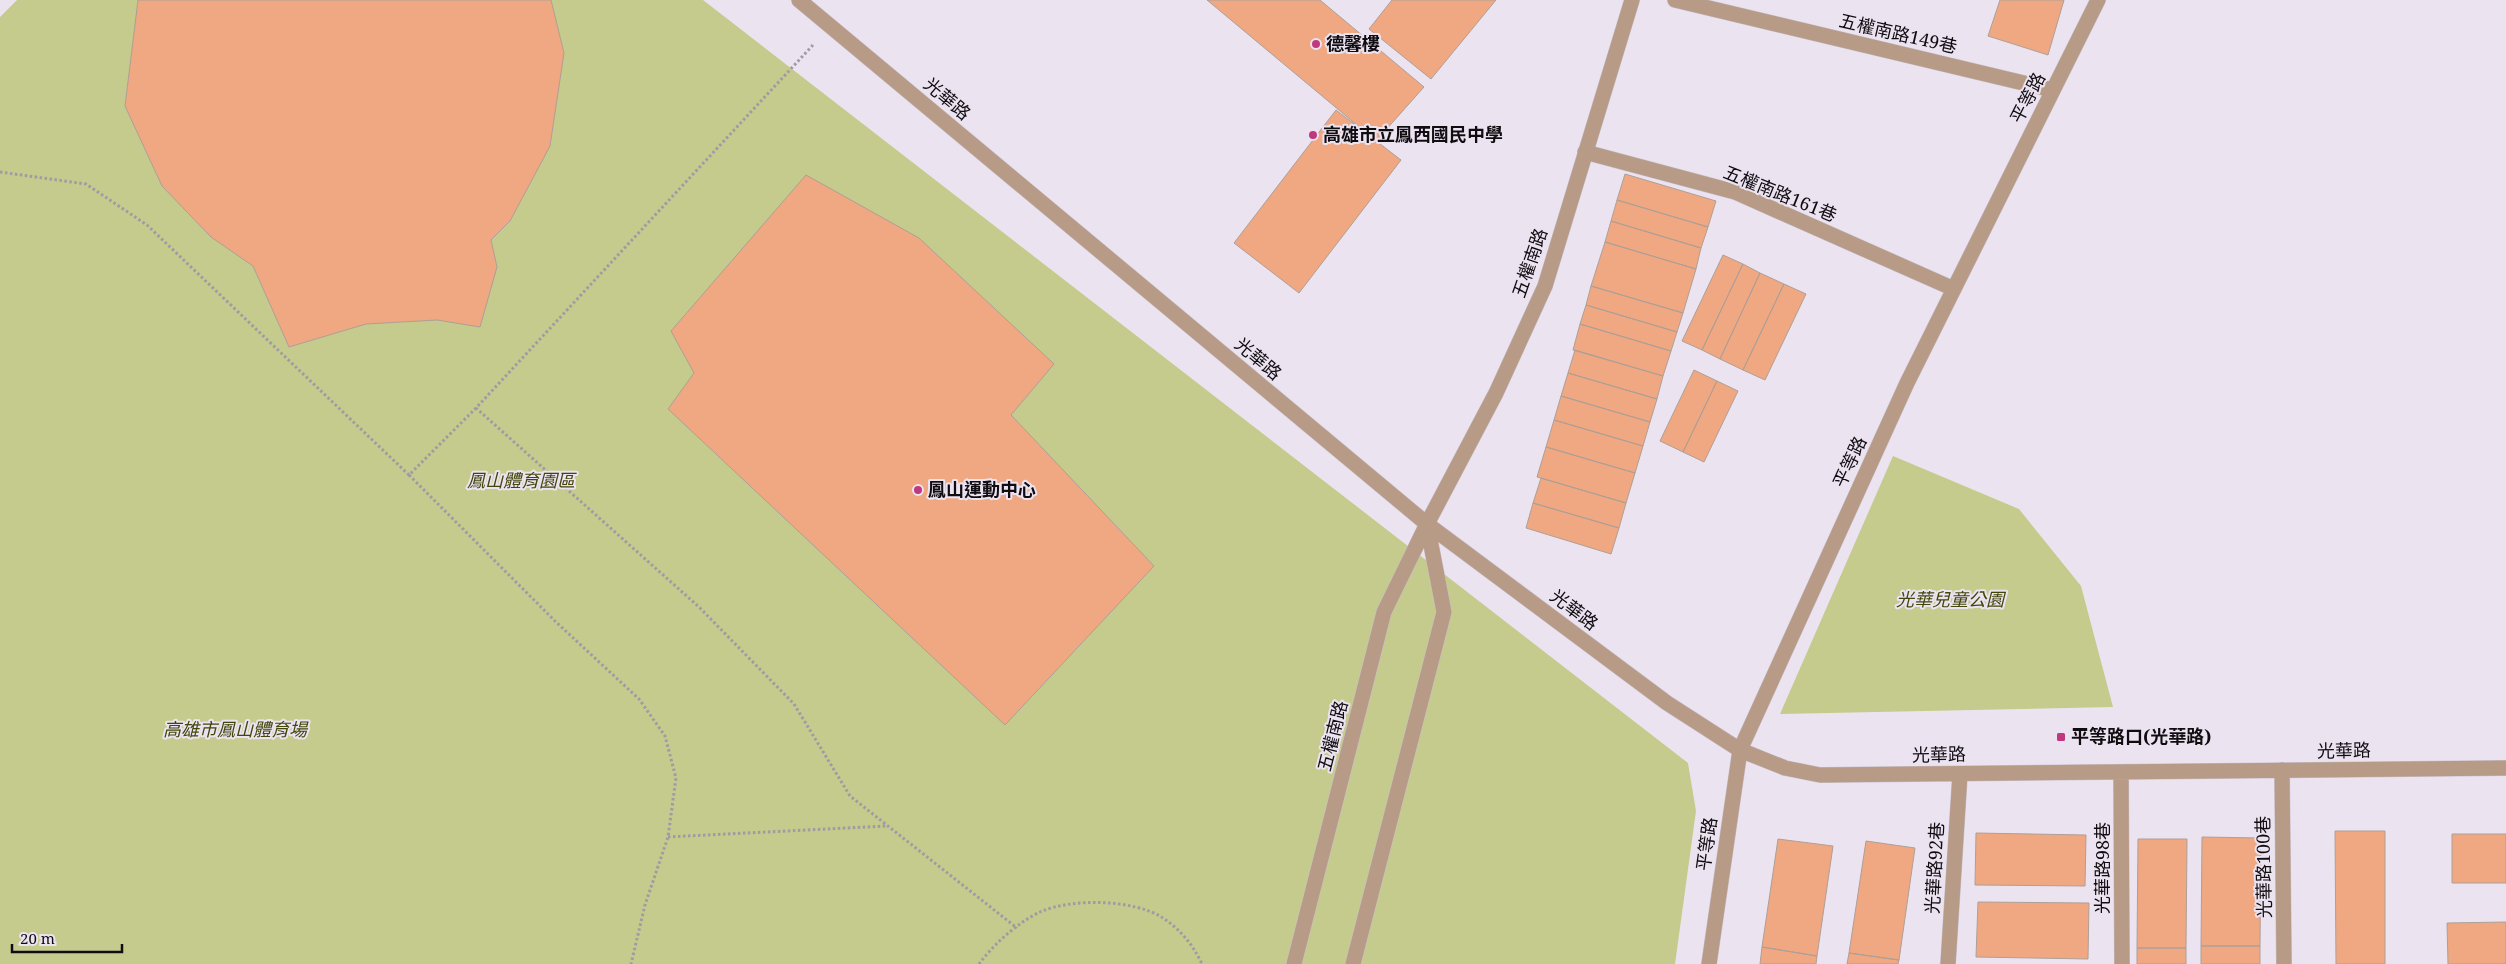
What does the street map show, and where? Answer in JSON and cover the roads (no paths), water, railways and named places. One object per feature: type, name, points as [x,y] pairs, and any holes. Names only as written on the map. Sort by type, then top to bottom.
[{"type":"street","name":"光華路","points":[[799,0],[1427,524],[1667,703],[1740,750],[1785,768],[1820,775],[2506,768]]},
{"type":"street","name":"五權南路","points":[[1294,964],[1384,612],[1427,524],[1496,393],[1545,286],[1632,0]]},
{"type":"street","name":"五權南路149巷","points":[[1676,0],[2053,90]]},
{"type":"street","name":"平等路","points":[[1709,964],[1740,750],[1907,383],[2098,0]]},
{"type":"street","name":"五權南路161巷","points":[[1585,152],[1735,192],[1954,289]]},
{"type":"street","points":[[1352,964],[1444,612],[1427,524]]},
{"type":"street","name":"光華路100巷","points":[[2282,770],[2284,964]]},
{"type":"street","name":"光華路98巷","points":[[2121,772],[2122,964]]},
{"type":"street","name":"光華路92巷","points":[[1948,964],[1960,774]]},
{"type":"place","name":"德馨樓","points":[[1316,44]]},
{"type":"place","name":"高雄市立鳳西國民中學","points":[[1313,135]]},
{"type":"place","name":"鳳山運動中心","points":[[918,490]]},
{"type":"place","name":"平等路口(光華路)","points":[[2061,737]]},
{"type":"park label","name":"鳳山體育園區","points":[[521,481]]},
{"type":"park label","name":"光華兒童公園","points":[[1950,600]]},
{"type":"park label","name":"高雄市鳳山體育場","points":[[235,730]]}]
